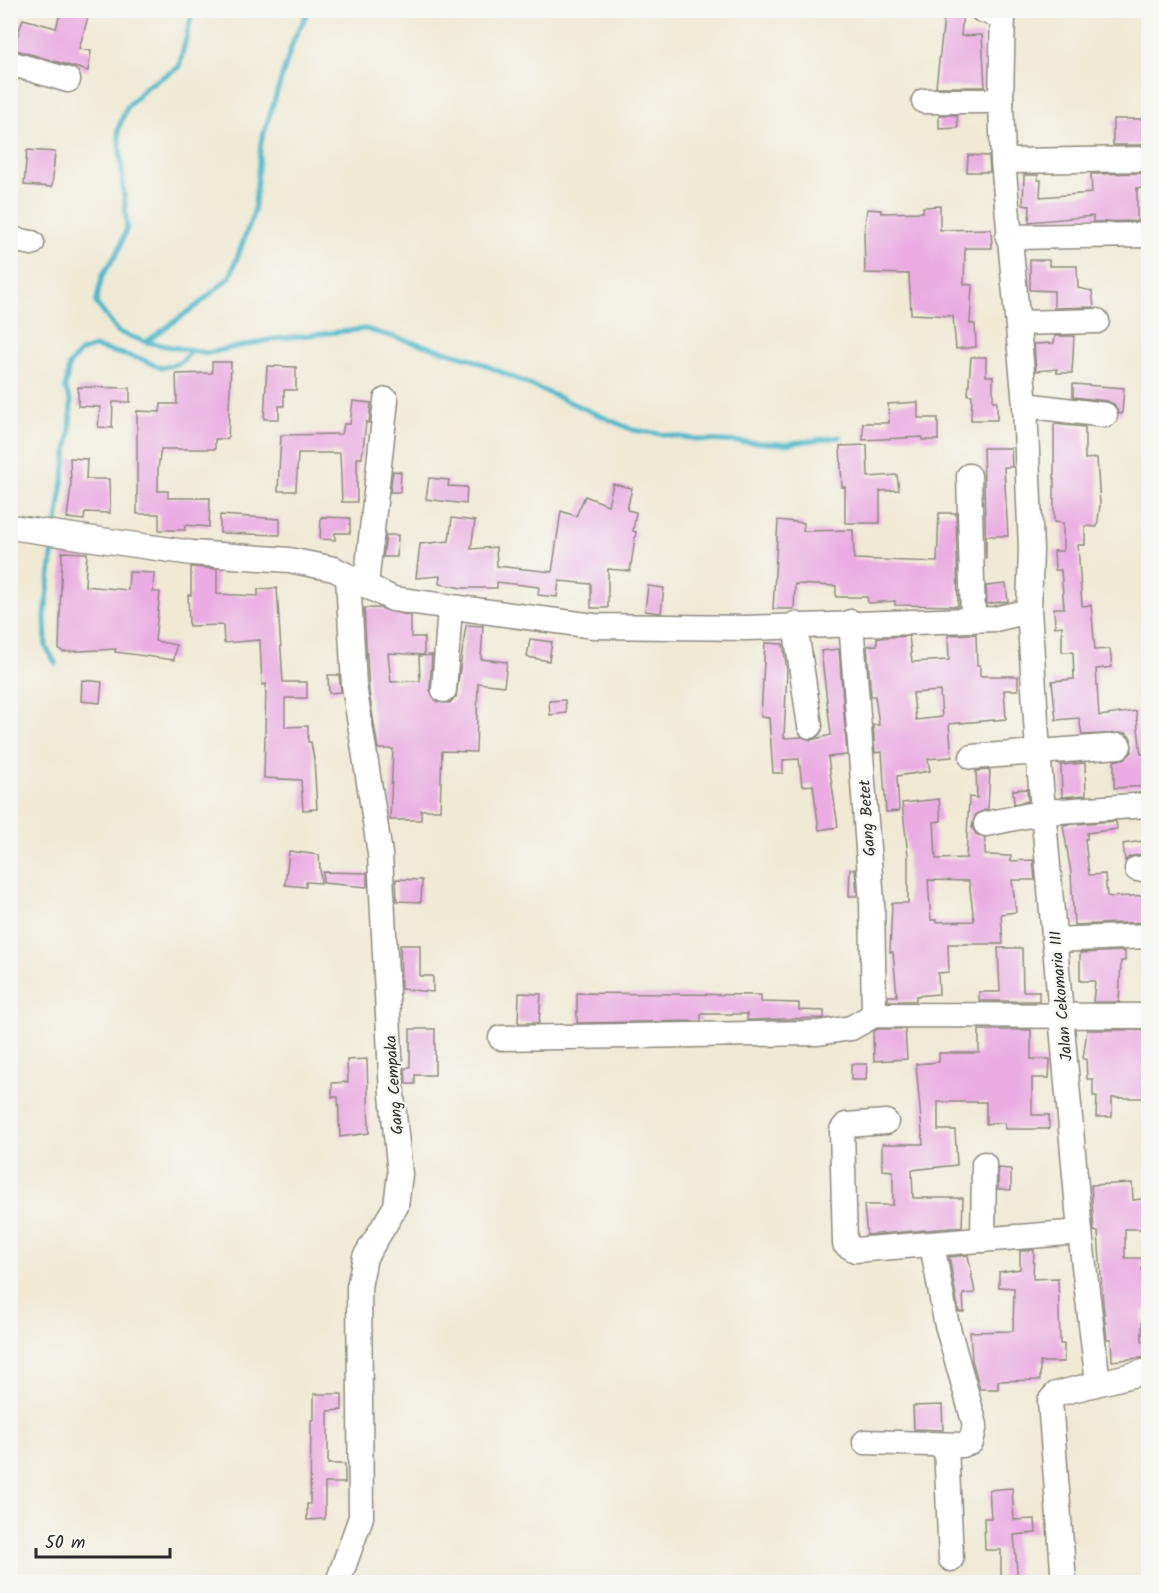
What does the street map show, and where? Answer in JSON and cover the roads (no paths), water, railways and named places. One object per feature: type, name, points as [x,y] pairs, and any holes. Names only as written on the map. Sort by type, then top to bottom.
[{"type":"street","name":"Jalan Cekomaria III","points":[[996,13],[1008,237],[1019,323],[1025,405],[1031,549],[1029,609],[1038,752],[1080,1232],[1098,1383]]},
{"type":"street","points":[[10,63],[68,80]]},
{"type":"street","points":[[924,101],[1001,101]]},
{"type":"street","points":[[1004,161],[1149,159]]},
{"type":"street","points":[[1008,237],[1149,235]]},
{"type":"street","points":[[1019,323],[1097,321]]},
{"type":"street","name":"Gang Cempaka","points":[[338,1582],[361,1517],[360,1287],[365,1257],[396,1206],[400,1174],[392,1095],[380,854],[354,685],[357,581],[386,400]]},
{"type":"street","points":[[1025,405],[1105,415]]},
{"type":"street","points":[[969,476],[973,619]]},
{"type":"street","points":[[10,527],[192,553],[289,560],[334,569],[393,599],[594,626],[755,627],[1005,618],[1029,609]]},
{"type":"street","points":[[444,690],[450,607]]},
{"type":"street","name":"Gang Betet","points":[[851,622],[872,902],[874,1015]]},
{"type":"street","points":[[795,624],[810,726]]},
{"type":"street","points":[[972,757],[1119,746]]},
{"type":"street","points":[[986,824],[1045,812],[1149,805]]},
{"type":"street","points":[[1054,940],[1149,936]]},
{"type":"street","points":[[501,1038],[818,1033],[851,1028],[874,1015],[1149,1016]]},
{"type":"street","points":[[886,1122],[846,1125],[842,1130],[845,1244],[855,1250],[1080,1232]]},
{"type":"street","points":[[983,1240],[984,1164]]},
{"type":"street","points":[[865,1442],[962,1445],[971,1442],[975,1425],[946,1321],[932,1244]]},
{"type":"street","points":[[1064,1582],[1050,1401],[1056,1394],[1149,1371]]},
{"type":"street","points":[[946,1445],[951,1559]]},
{"type":"waterway","points":[[193,10],[179,67],[146,87],[127,107],[118,129],[127,227],[119,250],[102,276],[96,303],[118,332],[146,342],[208,353],[274,339],[365,329],[469,358],[633,430],[703,440],[785,444],[840,437]]},
{"type":"waterway","points":[[146,342],[199,304],[230,277],[254,212],[261,142],[294,39],[309,10]]},
{"type":"waterway","points":[[56,528],[70,432],[71,402],[65,388],[69,365],[80,352],[94,347],[141,359],[161,368],[180,363],[192,350]]},
{"type":"waterway","points":[[54,540],[45,616],[46,647],[56,664]]}]
